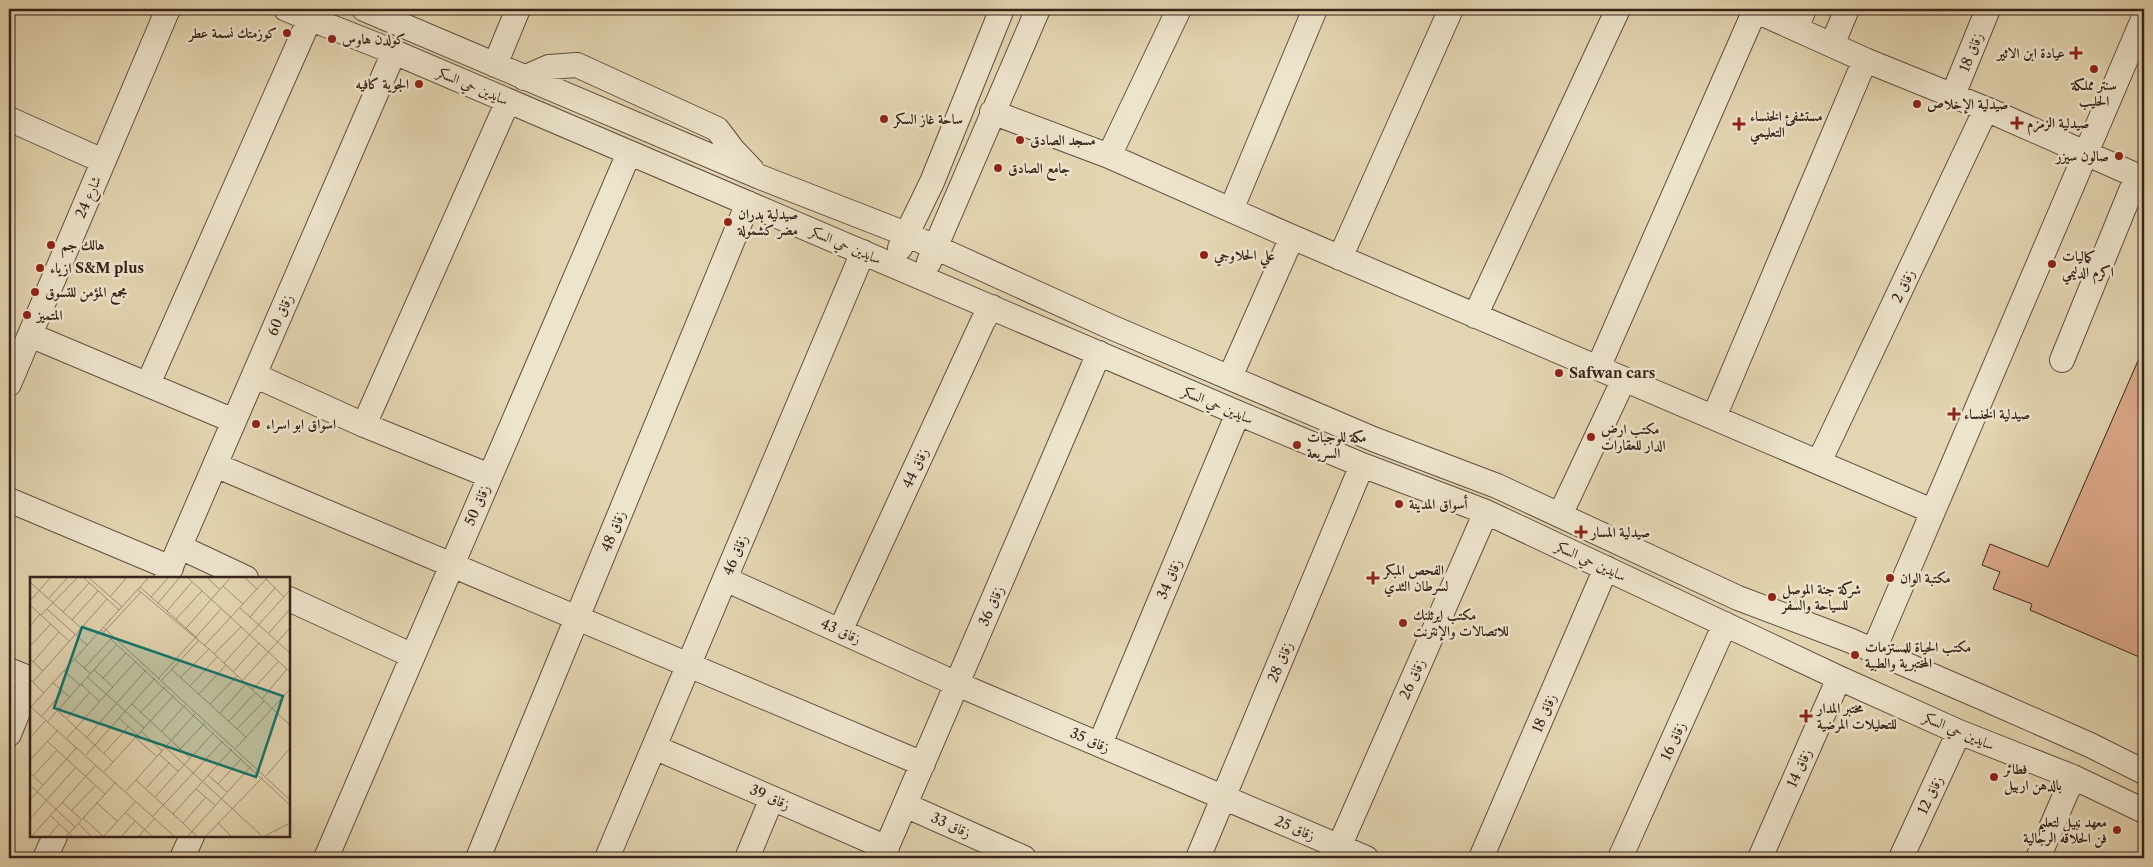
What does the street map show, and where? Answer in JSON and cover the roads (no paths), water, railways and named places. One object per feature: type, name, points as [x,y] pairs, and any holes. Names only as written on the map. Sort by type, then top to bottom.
[{"type":"street","name":"شارع 24","points":[[9,384],[168,9]]},
{"type":"street","name":"سايدين حي السكر","points":[[286,9],[394,52],[1362,465],[1486,512],[1838,678],[1959,732],[2073,777],[2144,811]]},
{"type":"street","name":"سايدين حي السكر","points":[[364,9],[760,177],[906,234],[1004,280],[1373,439],[1497,486],[1738,598],[1849,640],[1872,652],[1981,696],[2090,745],[2144,772]]},
{"type":"street","points":[[495,65],[518,9]]},
{"type":"street","points":[[892,264],[932,182],[1002,9]]},
{"type":"street","points":[[923,277],[934,247],[1038,9]]},
{"type":"street","points":[[1109,156],[1179,9]]},
{"type":"street","points":[[1230,210],[1315,9]]},
{"type":"street","points":[[1340,258],[1451,9]]},
{"type":"street","points":[[1475,316],[1618,9]]},
{"type":"street","points":[[1832,45],[1847,9]]},
{"type":"street","name":"زقاق 18","points":[[1953,95],[1988,9]]},
{"type":"street","points":[[1598,368],[1754,10],[1800,19],[1832,45],[1986,109],[2141,178],[2062,360]]},
{"type":"street","points":[[1872,652],[2144,17]]},
{"type":"street","points":[[148,384],[310,18]]},
{"type":"street","name":"زقاق 60","points":[[172,565],[394,52]]},
{"type":"street","points":[[1714,417],[1865,60]]},
{"type":"street","points":[[524,78],[549,67],[577,65],[717,129],[733,150],[760,177]]},
{"type":"street","points":[[364,425],[508,101]]},
{"type":"street","name":"زقاق 2","points":[[1819,462],[1986,109]]},
{"type":"street","points":[[992,112],[1109,156],[1340,258],[1932,511]]},
{"type":"street","points":[[9,119],[103,161]]},
{"type":"street","name":"زقاق 50","points":[[326,858],[629,152]]},
{"type":"street","name":"زقاق 48","points":[[478,858],[748,204]]},
{"type":"street","points":[[1230,378],[1292,237]]},
{"type":"street","name":"زقاق 46","points":[[607,858],[863,252]]},
{"type":"street","name":"زقاق 44","points":[[840,631],[983,321],[992,306]]},
{"type":"street","points":[[30,335],[234,421]]},
{"type":"street","name":"زقاق 36","points":[[885,853],[1099,353]]},
{"type":"street","points":[[254,375],[364,425],[490,476]]},
{"type":"street","points":[[1560,515],[1624,380]]},
{"type":"street","name":"زقاق 34","points":[[1100,744],[1238,413]]},
{"type":"street","points":[[215,465],[923,764]]},
{"type":"street","name":"زقاق 28","points":[[1198,858],[1362,465]]},
{"type":"street","points":[[9,500],[172,565],[240,577]]},
{"type":"street","name":"زقاق 26","points":[[1339,847],[1486,512]]},
{"type":"street","name":"زقاق 18","points":[[1481,858],[1606,568]]},
{"type":"street","name":"زقاق 43","points":[[725,579],[957,684]]},
{"type":"street","points":[[290,603],[412,656]]},
{"type":"street","name":"زقاق 16","points":[[1620,858],[1725,624]]},
{"type":"street","points":[[9,670],[30,679]]},
{"type":"street","name":"زقاق 14","points":[[1760,858],[1838,678]]},
{"type":"street","points":[[9,734],[30,682]]},
{"type":"street","name":"زقاق 35","points":[[957,684],[1223,798]]},
{"type":"street","name":"زقاق 12","points":[[1901,858],[1959,732]]},
{"type":"street","name":"زقاق 39","points":[[654,747],[772,798],[885,853]]},
{"type":"street","points":[[2038,858],[2073,777]]},
{"type":"street","points":[[747,858],[772,798]]},
{"type":"street","name":"زقاق 25","points":[[1223,798],[1366,858]]},
{"type":"street","name":"زقاق 33","points":[[905,805],[1024,858]]},
{"type":"street","points":[[45,858],[55,837]]},
{"type":"street","points":[[182,858],[192,837]]},
{"type":"place","name":"كوزمتك نسمة عطر","points":[[287,33]]},
{"type":"place","name":"كولدن هاوس","points":[[332,39]]},
{"type":"place","name":"عيادة ابن الاثير","points":[[2076,53]]},
{"type":"place","name":"سنتر مملكة الحليب","points":[[2094,69]]},
{"type":"place","name":"الجوية كافيه","points":[[419,84]]},
{"type":"place","name":"صيدلية الإخلاص","points":[[1917,104]]},
{"type":"place","name":"ساحة غاز السكر","points":[[884,119]]},
{"type":"place","name":"صيدلية الزمزم","points":[[2017,123]]},
{"type":"place","name":"مستشفئ الخنساء التعليمي","points":[[1739,124]]},
{"type":"place","name":"مسجد الصادق","points":[[1020,140]]},
{"type":"place","name":"صالون سيزر","points":[[2119,156]]},
{"type":"place","name":"جامع الصادق","points":[[998,168]]},
{"type":"place","name":"صيدلية بدران مضر كشمولة","points":[[728,222]]},
{"type":"place","name":"هالك جم","points":[[51,245]]},
{"type":"place","name":"علي الحلاوجي","points":[[1204,255]]},
{"type":"place","name":"كماليات اكرم الدليمي","points":[[2052,264]]},
{"type":"place","name":"ازياء S&M plus","points":[[40,268]]},
{"type":"place","name":"مجمع المؤمن للتسوق","points":[[35,292]]},
{"type":"place","name":"المتميز","points":[[27,315]]},
{"type":"place","name":"Safwan cars","points":[[1559,373]]},
{"type":"place","name":"صيدلية الخنساء","points":[[1954,414]]},
{"type":"place","name":"اسواق ابو اسراء","points":[[256,424]]},
{"type":"place","name":"مكتب ارض الدار للعقارات","points":[[1591,437]]},
{"type":"place","name":"مكة للوجبات السريعة","points":[[1297,445]]},
{"type":"place","name":"أسواق المدينة","points":[[1399,504]]},
{"type":"place","name":"صيدلية المسار","points":[[1581,532]]},
{"type":"place","name":"الفحص المبكر لسرطان الثدي","points":[[1373,578]]},
{"type":"place","name":"مكتبة الوان","points":[[1890,578]]},
{"type":"place","name":"شركة جنة الموصل للسياحة والسفر","points":[[1772,597]]},
{"type":"place","name":"مكتب ايرثلنك للاتصالات والإنترنت","points":[[1403,623]]},
{"type":"place","name":"مكتب الحياة للمستزمات المختبرية والطبية","points":[[1855,655]]},
{"type":"place","name":"مختبر المدار للتحليلات المرضية","points":[[1806,716]]},
{"type":"place","name":"فطائر بالدهن اربيل","points":[[1994,777]]},
{"type":"place","name":"معهد نبيل لتعليم فن الحلاقه الرجالية","points":[[2117,830]]}]
